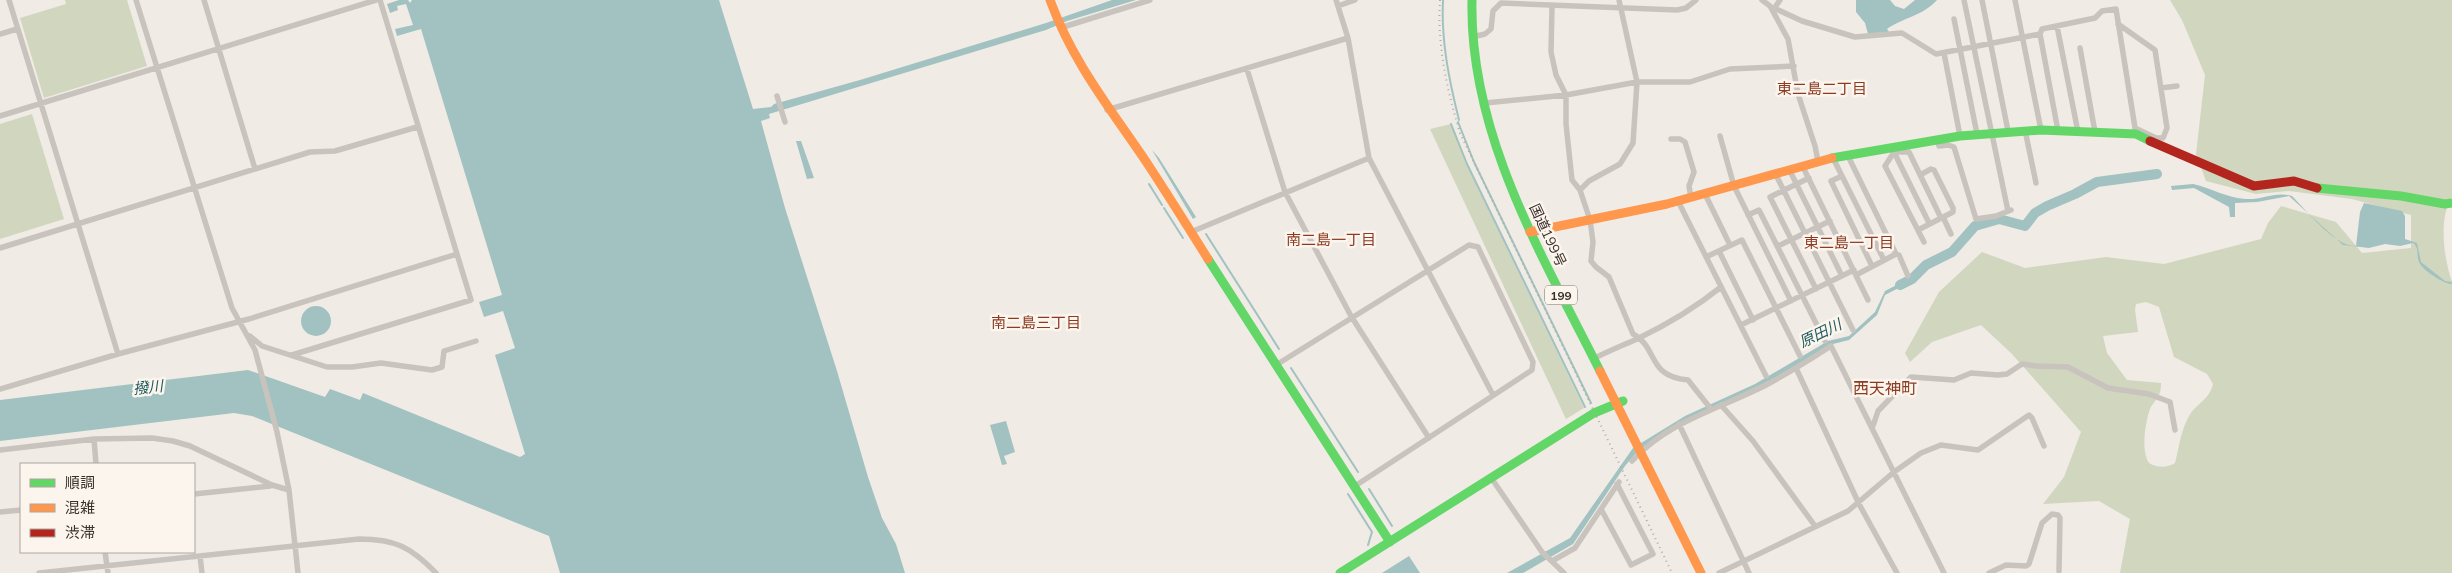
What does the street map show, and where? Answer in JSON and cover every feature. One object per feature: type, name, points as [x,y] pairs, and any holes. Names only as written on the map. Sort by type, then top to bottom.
[{"type":"main road","points":[[1050,0],[1070,52],[1107,110],[1146,162],[1390,542]]},
{"type":"main road","name":"国道199号","points":[[1472,0],[1475,36],[1496,146],[1533,231],[1619,402],[1701,573]]},
{"type":"main road","name":"国道199号","points":[[1475,36],[1479,0]]},
{"type":"main road","points":[[1533,231],[1691,198],[1818,161],[1893,150],[1960,136],[2025,130],[2078,132],[2135,131],[2234,179],[2254,186],[2294,181],[2316,188],[2401,196],[2446,204],[2452,203]]},
{"type":"main road","points":[[1340,573],[1594,413],[1619,402]]},
{"type":"main road","name":"国道199号","points":[[1642,450],[1708,573]]},
{"type":"street","points":[[9,0],[118,354]]},
{"type":"street","points":[[136,0],[232,308],[248,334],[262,346],[292,354],[327,367],[352,367],[381,363],[432,370],[442,367],[444,351],[476,342]]},
{"type":"street","points":[[204,0],[255,169]]},
{"type":"street","points":[[0,116],[376,0]]},
{"type":"street","points":[[292,354],[471,300],[380,0]]},
{"type":"street","points":[[1058,24],[1150,0]]},
{"type":"street","points":[[1355,0],[1337,3],[1348,38],[1369,158],[1493,395]]},
{"type":"street","points":[[1580,190],[1589,181],[1620,164],[1634,143],[1637,82],[1619,0]]},
{"type":"street","points":[[1475,36],[1491,29],[1494,11],[1501,3],[1542,4],[1552,7],[1677,10],[1686,8],[1696,0]]},
{"type":"street","points":[[1762,0],[1773,10],[1788,40],[1798,94],[1818,161]]},
{"type":"street","points":[[1773,10],[1780,0]]},
{"type":"street","points":[[1938,140],[1939,146],[1948,145],[1954,147],[1976,219],[2010,210],[1991,132],[1964,0]]},
{"type":"street","points":[[1982,0],[2008,131]]},
{"type":"street","points":[[2015,0],[2041,130]]},
{"type":"street","points":[[1552,7],[1551,52],[1556,75],[1566,95],[1566,124],[1572,180],[1580,190],[1590,220],[1594,242],[1591,261],[1596,268],[1609,277],[1633,334],[1640,338],[1659,368],[1669,378],[1688,380],[1711,409]]},
{"type":"street","points":[[2058,131],[2040,34],[2042,29],[2095,18],[2102,11],[2116,9],[2118,24],[2135,131],[2156,138],[2163,138],[2167,128],[2155,50],[2118,24]]},
{"type":"street","points":[[1773,10],[1855,37],[1902,33],[1930,51],[1944,53],[2040,34]]},
{"type":"street","points":[[1954,19],[1977,134]]},
{"type":"street","points":[[2057,26],[2078,132]]},
{"type":"street","points":[[0,34],[17,28]]},
{"type":"street","points":[[1107,110],[1247,70],[1348,38]]},
{"type":"street","points":[[2080,48],[2094,132]]},
{"type":"street","points":[[1944,53],[1960,136]]},
{"type":"street","points":[[1488,102],[1566,95],[1637,82],[1690,82],[1730,69],[1794,66]]},
{"type":"street","points":[[1247,70],[1285,192],[1351,316],[1429,438]]},
{"type":"street","points":[[2161,88],[2178,86]]},
{"type":"street","points":[[777,96],[784,122]]},
{"type":"street","points":[[0,248],[310,152],[336,152],[417,127]]},
{"type":"street","points":[[2025,130],[2036,183]]},
{"type":"street","points":[[1720,136],[1734,186],[1791,301]]},
{"type":"street","points":[[1671,139],[1680,139],[1684,142],[1694,172],[1689,186],[1691,198]]},
{"type":"street","points":[[1893,150],[1909,152],[1951,234]]},
{"type":"street","points":[[1893,150],[1929,224]]},
{"type":"street","points":[[1893,150],[1886,166],[1924,242]]},
{"type":"street","points":[[1848,156],[1908,276]]},
{"type":"street","points":[[1191,232],[1369,158]]},
{"type":"street","points":[[1833,158],[1884,260]]},
{"type":"street","points":[[1802,165],[1868,300]]},
{"type":"street","points":[[1789,169],[1842,276]]},
{"type":"street","points":[[1918,230],[1953,212],[1954,208],[1934,170],[1931,169],[1920,174]]},
{"type":"street","points":[[1775,173],[1853,330]]},
{"type":"street","points":[[1842,176],[1830,181],[1872,266]]},
{"type":"street","points":[[1809,178],[1770,197],[1816,289]]},
{"type":"street","points":[[1705,194],[1730,245]]},
{"type":"street","points":[[1678,201],[1766,376]]},
{"type":"street","points":[[1748,215],[1759,210],[1825,341]]},
{"type":"street","points":[[1778,246],[1830,221]]},
{"type":"street","points":[[1706,257],[1742,240],[1800,356]]},
{"type":"street","points":[[1276,364],[1469,245],[1478,247],[1533,362],[1532,370],[1355,486]]},
{"type":"street","points":[[1719,251],[1753,320]]},
{"type":"street","points":[[0,390],[118,354],[238,320],[249,319],[457,254]]},
{"type":"street","points":[[1741,326],[1829,282],[1872,266],[1896,254]]},
{"type":"street","points":[[1596,357],[1640,338],[1695,307],[1721,287]]},
{"type":"street","points":[[248,334],[262,372],[277,432],[289,490],[298,573]]},
{"type":"street","points":[[1632,461],[1642,450],[1679,424],[1768,384],[1831,346],[1873,426],[1944,573]]},
{"type":"street","points":[[1873,426],[1878,411],[1911,377],[1954,380],[1971,373],[1998,375],[2006,374],[2022,364],[2068,367],[2108,388],[2158,396],[2170,402],[2175,430]]},
{"type":"street","points":[[1796,368],[1859,504],[1897,573]]},
{"type":"street","points":[[1721,405],[1752,441],[1815,526]]},
{"type":"street","points":[[1719,573],[1859,504],[1894,472],[1921,453],[1941,445],[1978,450],[1984,448],[2028,416],[2032,418],[2044,446]]},
{"type":"street","points":[[1679,424],[1749,573]]},
{"type":"street","points":[[0,450],[94,439],[152,438],[173,441],[272,485],[289,490]]},
{"type":"street","points":[[94,439],[96,463]]},
{"type":"street","points":[[1492,479],[1542,552],[1564,573]]},
{"type":"street","points":[[1552,562],[1575,548],[1618,483],[1653,554],[1631,565],[1601,509]]},
{"type":"street","points":[[195,494],[272,485]]},
{"type":"street","points":[[0,512],[20,510]]},
{"type":"street","points":[[1989,573],[2006,565],[2026,566],[2030,564],[2042,523],[2052,514],[2058,515],[2060,518],[2060,570]]},
{"type":"street","points":[[40,573],[295,545],[381,539],[403,545],[420,557],[436,573]]},
{"type":"street","points":[[105,553],[108,573]]},
{"type":"street","points":[[200,556],[202,573]]},
{"type":"green space","points":[[65,0],[127,0],[147,66],[44,98],[20,18],[66,4]]},
{"type":"green space","points":[[2170,0],[2452,0],[2452,197],[2445,216],[2444,239],[2452,282],[2452,573],[2120,573],[2130,519],[2099,501],[2043,504],[2064,477],[2081,432],[2012,354],[1981,325],[1932,342],[1910,362],[1905,353],[1939,292],[1982,252],[2025,268],[2106,257],[2164,264],[2261,239],[2268,223],[2281,206],[2336,222],[2362,253],[2411,248],[2411,215],[2352,199],[2289,191],[2256,194],[2206,181],[2196,154],[2205,75],[2182,20]],"holes":[[[2146,302],[2159,307],[2174,357],[2207,374],[2213,384],[2209,394],[2186,421],[2175,463],[2162,467],[2149,463],[2144,445],[2148,417],[2160,393],[2161,383],[2127,380],[2107,353],[2103,336],[2138,332],[2136,304]]]},
{"type":"green space","points":[[32,114],[64,219],[0,239],[0,124]]},
{"type":"green space","points":[[1451,124],[1467,165],[1584,408],[1566,419],[1430,129]]},
{"type":"water","name":"撥川","points":[[399,0],[408,0],[410,3],[412,0],[719,0],[753,109],[771,107],[774,104],[860,80],[1046,23],[1112,0],[1136,0],[1067,21],[1046,30],[769,114],[770,118],[761,121],[785,208],[837,371],[868,477],[882,518],[896,544],[905,573],[560,573],[549,536],[252,416],[234,413],[0,441],[0,400],[248,370],[325,397],[330,389],[360,400],[363,393],[520,457],[525,454],[495,355],[515,348],[503,311],[484,317],[479,302],[502,295],[421,29],[397,36],[395,29],[413,25],[406,4],[397,6],[398,10],[390,13],[387,4]]},
{"type":"water","points":[[1856,0],[1890,0],[1895,6],[1904,9],[1915,0],[1937,0],[1926,10],[1887,29],[1889,32],[1868,34],[1865,23],[1856,12]]},
{"type":"water","points":[[796,141],[801,141],[814,178],[807,179]]},
{"type":"water","points":[[1152,150],[1196,217],[1193,219]]},
{"type":"water","points":[[2193,184],[2239,198],[2252,199],[2280,195],[2292,196],[2309,214],[2289,196],[2257,202],[2235,203],[2235,217],[2230,217],[2229,207],[2194,188],[2172,190],[2171,186]]},
{"type":"water","points":[[2364,203],[2402,211],[2405,216],[2405,239],[2417,243],[2421,262],[2445,281],[2452,282],[2452,284],[2439,279],[2424,269],[2419,262],[2417,250],[2413,243],[2400,246],[2385,244],[2369,248],[2343,245],[2335,238],[2348,245],[2356,246],[2360,212]]},
{"type":"water","points":[[2309,214],[2335,238],[2330,235]]},
{"type":"water","points":[[1910,278],[1912,281],[1885,295],[1877,315],[1849,340],[1833,344],[1773,379],[1670,428],[1635,454],[1573,544],[1523,573],[1507,573],[1570,538],[1633,448],[1685,416],[1755,384],[1828,341],[1849,336],[1875,312],[1885,291]]},
{"type":"water","points":[[316,306],[327,310],[331,321],[327,332],[316,336],[305,332],[301,321],[305,310]]},
{"type":"water","points":[[1006,421],[1015,452],[1004,456],[1007,464],[1002,465],[990,425]]},
{"type":"water","points":[[1409,556],[1420,573],[1382,573]]},
{"type":"waterway","points":[[1443,0],[1446,60],[1459,120]]},
{"type":"waterway","points":[[1458,122],[1474,162],[1591,403]]},
{"type":"waterway","points":[[1451,124],[1467,164],[1585,407]]},
{"type":"waterway","name":"原田川","points":[[1900,285],[1912,279],[1926,265],[1952,252],[1975,226],[1999,219],[2025,226],[2035,213],[2097,182],[2157,174]]},
{"type":"waterway","points":[[1149,184],[1162,205]]},
{"type":"waterway","points":[[1164,208],[1183,238]]},
{"type":"waterway","points":[[1206,234],[1279,349]]},
{"type":"waterway","points":[[1291,368],[1358,472]]},
{"type":"waterway","points":[[1369,489],[1392,526]]},
{"type":"waterway","points":[[1348,494],[1372,532],[1368,545]]},
{"type":"railway","points":[[1440,0],[1439,17],[1444,68],[1460,133],[1672,573]]},
{"type":"traffic: fast","points":[[1472,0],[1474,50],[1483,98],[1496,146],[1533,238],[1600,371]]},
{"type":"traffic: fast","points":[[1832,158],[1960,136],[2041,130],[2136,134],[2150,141]]},
{"type":"traffic: fast","points":[[2317,188],[2401,196],[2445,204],[2452,203]]},
{"type":"traffic: fast","points":[[1208,259],[1390,542]]},
{"type":"traffic: fast","points":[[1340,573],[1594,413],[1623,401]]},
{"type":"traffic: slow","points":[[1050,0],[1059,23],[1093,85],[1147,163],[1208,259]]},
{"type":"traffic: slow","points":[[1530,232],[1667,204],[1832,158]]},
{"type":"traffic: slow","points":[[1600,371],[1701,573]]},
{"type":"traffic: jam","points":[[2150,141],[2254,186],[2294,181],[2317,188]]},
{"type":"district","name":"東二島二丁目","points":[[1822,88]]},
{"type":"district","name":"南二島一丁目","points":[[1331,239]]},
{"type":"district","name":"東二島一丁目","points":[[1849,242]]},
{"type":"district","name":"南二島三丁目","points":[[1036,322]]},
{"type":"district","name":"西天神町","points":[[1885,388]]}]
